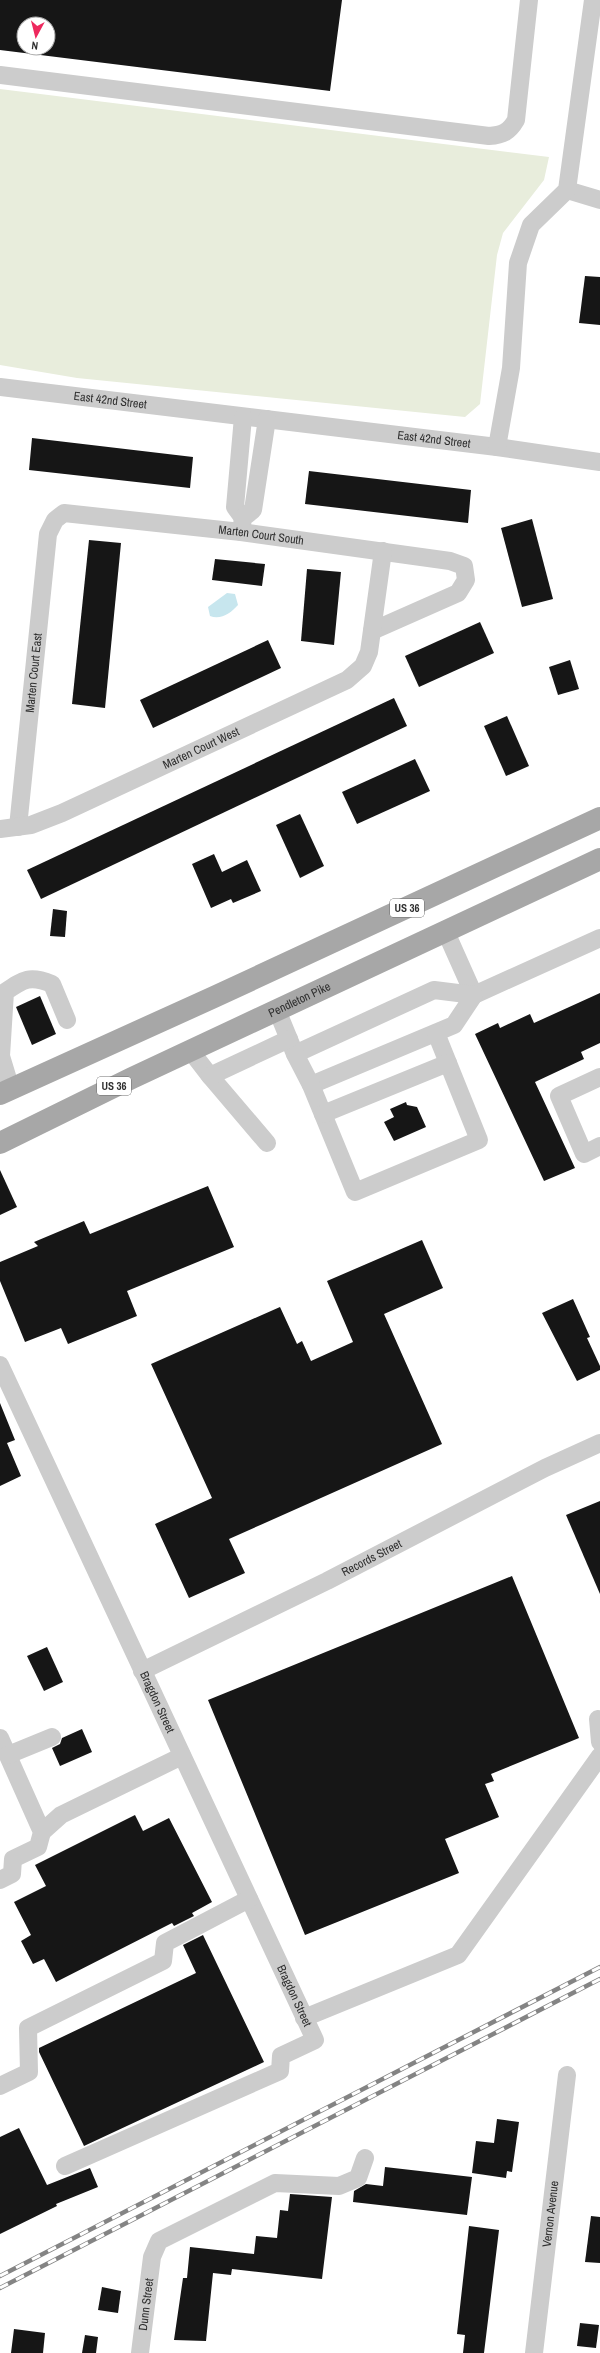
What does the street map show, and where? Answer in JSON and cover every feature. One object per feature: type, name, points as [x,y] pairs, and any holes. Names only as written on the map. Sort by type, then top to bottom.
[{"type":"main road","name":"US 36","points":[[5,1091],[214,997],[600,818]]},
{"type":"main road","name":"Pendleton Pike","points":[[0,1143],[190,1050],[600,859]]},
{"type":"street","points":[[0,75],[489,136],[501,135],[510,130],[516,120],[530,0]]},
{"type":"street","points":[[497,447],[511,368],[518,263],[531,225],[567,190],[593,0]]},
{"type":"street","points":[[567,190],[600,200]]},
{"type":"street","name":"East 42nd Street","points":[[0,387],[497,447],[600,462]]},
{"type":"street","points":[[243,417],[234,507],[242,525],[253,510],[267,419]]},
{"type":"street","name":"Marten Court South","points":[[55,520],[64,513],[70,513],[242,525],[383,551],[456,562],[464,566],[466,572],[465,584],[458,593],[372,631]]},
{"type":"street","name":"Marten Court East","points":[[18,827],[48,534],[55,520]]},
{"type":"street","name":"Marten Court West","points":[[0,829],[18,827],[62,814],[347,680],[364,666],[369,652],[383,551]]},
{"type":"street","points":[[446,930],[474,994]]},
{"type":"street","points":[[210,1076],[292,1047],[434,990],[474,994],[600,938]]},
{"type":"street","points":[[5,1091],[1,1056],[5,992],[18,983],[36,978],[52,984],[67,1020]]},
{"type":"street","points":[[311,1085],[454,1025],[474,994]]},
{"type":"street","points":[[277,1010],[292,1047],[311,1085],[355,1192],[479,1140],[436,1032]]},
{"type":"street","points":[[190,1050],[267,1143]]},
{"type":"street","points":[[323,1114],[448,1063]]},
{"type":"street","points":[[600,1077],[559,1096],[584,1154],[600,1146]]},
{"type":"street","name":"Bragdon Street","points":[[0,1365],[7,1398],[142,1671],[315,2040],[281,2056],[280,2071],[65,2166]]},
{"type":"street","name":"Records Street","points":[[142,1671],[327,1581],[545,1468],[600,1443]]},
{"type":"street","points":[[598,1719],[600,1742]]},
{"type":"street","points":[[42,1832],[29,1800],[3,1746],[52,1737]]},
{"type":"street","points":[[0,1880],[12,1874],[13,1859],[38,1847],[42,1832],[61,1815],[182,1756]]},
{"type":"street","points":[[304,2018],[458,1955],[600,1756]]},
{"type":"street","points":[[0,2086],[29,2072],[28,2028],[163,1961],[165,1943],[249,1899]]},
{"type":"street","name":"Vernon Avenue","points":[[534,2353],[567,2075]]},
{"type":"street","name":"Dunn Street","points":[[140,2353],[152,2257],[159,2241],[275,2183],[340,2186],[358,2178],[365,2158]]},
{"type":"green space","points":[[0,89],[549,157],[544,180],[503,233],[497,255],[480,404],[465,417],[77,378],[0,365]]},
{"type":"water","points":[[227,593],[235,594],[238,605],[226,615],[218,617],[210,616],[208,607]]},
{"type":"building","points":[[0,0],[342,0],[330,91],[48,56],[56,56],[56,16],[16,16],[16,52],[0,50]]},
{"type":"building","points":[[585,276],[600,277],[600,325],[579,323]]},
{"type":"building","points":[[32,438],[193,457],[190,488],[29,470]]},
{"type":"building","points":[[309,471],[471,490],[468,523],[305,504]]},
{"type":"building","points":[[532,519],[553,599],[522,607],[501,528]]},
{"type":"building","points":[[89,540],[121,543],[105,708],[72,704]]},
{"type":"building","points":[[215,559],[265,564],[262,586],[212,580]]},
{"type":"building","points":[[307,569],[341,572],[334,645],[301,641]]},
{"type":"building","points":[[480,622],[494,653],[419,687],[405,656]]},
{"type":"building","points":[[268,640],[281,668],[153,728],[140,700]]},
{"type":"building","points":[[570,660],[579,689],[558,695],[549,667]]},
{"type":"building","points":[[394,698],[407,726],[41,899],[27,870]]},
{"type":"building","points":[[507,716],[529,766],[506,776],[484,726]]},
{"type":"building","points":[[415,759],[430,791],[357,824],[342,792]]},
{"type":"building","points":[[300,814],[324,866],[300,878],[276,825]]},
{"type":"building","points":[[214,854],[222,872],[247,860],[261,891],[233,903],[231,899],[211,908],[192,864]]},
{"type":"building","points":[[53,909],[67,911],[65,937],[50,936]]},
{"type":"building","points":[[600,993],[600,1043],[581,1052],[584,1059],[535,1082],[575,1168],[544,1181],[475,1034],[498,1023],[500,1028],[530,1014],[534,1023]]},
{"type":"building","points":[[40,996],[56,1034],[32,1045],[16,1007]]},
{"type":"building","points":[[406,1102],[407,1105],[417,1107],[426,1127],[394,1141],[384,1122],[394,1117],[390,1109]]},
{"type":"building","points":[[0,1170],[17,1207],[0,1215]]},
{"type":"building","points":[[208,1186],[234,1247],[127,1291],[137,1316],[68,1344],[61,1328],[25,1342],[0,1281],[0,1262],[38,1246],[34,1242],[84,1221],[90,1234]]},
{"type":"building","points":[[422,1240],[443,1288],[384,1314],[442,1444],[229,1539],[245,1573],[189,1598],[155,1524],[212,1498],[151,1364],[280,1307],[297,1344],[302,1341],[311,1361],[353,1342],[327,1281]]},
{"type":"building","points":[[573,1299],[590,1337],[587,1338],[600,1366],[600,1370],[577,1381],[542,1313]]},
{"type":"building","points":[[0,1403],[15,1440],[7,1443],[21,1476],[0,1486]]},
{"type":"building","points":[[600,1501],[600,1594],[566,1515]]},
{"type":"building","points":[[512,1576],[579,1738],[491,1774],[494,1781],[485,1784],[499,1817],[445,1839],[459,1873],[305,1935],[208,1700]]},
{"type":"building","points":[[47,1647],[63,1682],[44,1691],[27,1656]]},
{"type":"building","points":[[82,1729],[92,1752],[60,1766],[52,1748],[60,1744],[62,1738]]},
{"type":"building","points":[[135,1815],[143,1831],[169,1818],[212,1902],[192,1913],[194,1916],[174,1926],[172,1923],[56,1982],[44,1959],[33,1964],[21,1941],[31,1935],[14,1902],[46,1886],[35,1865]]},
{"type":"building","points":[[203,1935],[264,2062],[84,2146],[39,2052],[39,2048],[196,1973],[183,1945]]},
{"type":"building","points":[[497,2119],[519,2122],[512,2172],[507,2171],[506,2178],[472,2173],[476,2141],[494,2143]]},
{"type":"building","points":[[19,2128],[47,2185],[90,2168],[98,2187],[56,2204],[57,2206],[0,2234],[0,2137]]},
{"type":"building","points":[[385,2167],[472,2177],[467,2215],[353,2202],[354,2191],[366,2184],[383,2186]]},
{"type":"building","points":[[290,2194],[332,2197],[322,2279],[232,2269],[231,2275],[213,2273],[206,2341],[174,2340],[183,2278],[187,2278],[190,2247],[254,2254],[256,2236],[277,2238],[280,2210],[288,2211]]},
{"type":"building","points":[[591,2216],[600,2217],[600,2263],[585,2262]]},
{"type":"building","points":[[469,2226],[499,2230],[484,2353],[463,2353],[465,2335],[457,2334]]},
{"type":"building","points":[[102,2287],[121,2291],[118,2313],[98,2310]]},
{"type":"building","points":[[580,2323],[599,2325],[596,2348],[577,2346]]},
{"type":"building","points":[[14,2329],[45,2333],[43,2353],[11,2353]]},
{"type":"building","points":[[85,2335],[98,2337],[96,2353],[82,2353]]},
{"type":"railway","points":[[0,2276],[600,1967]]},
{"type":"railway","points":[[0,2288],[600,1979]]}]
